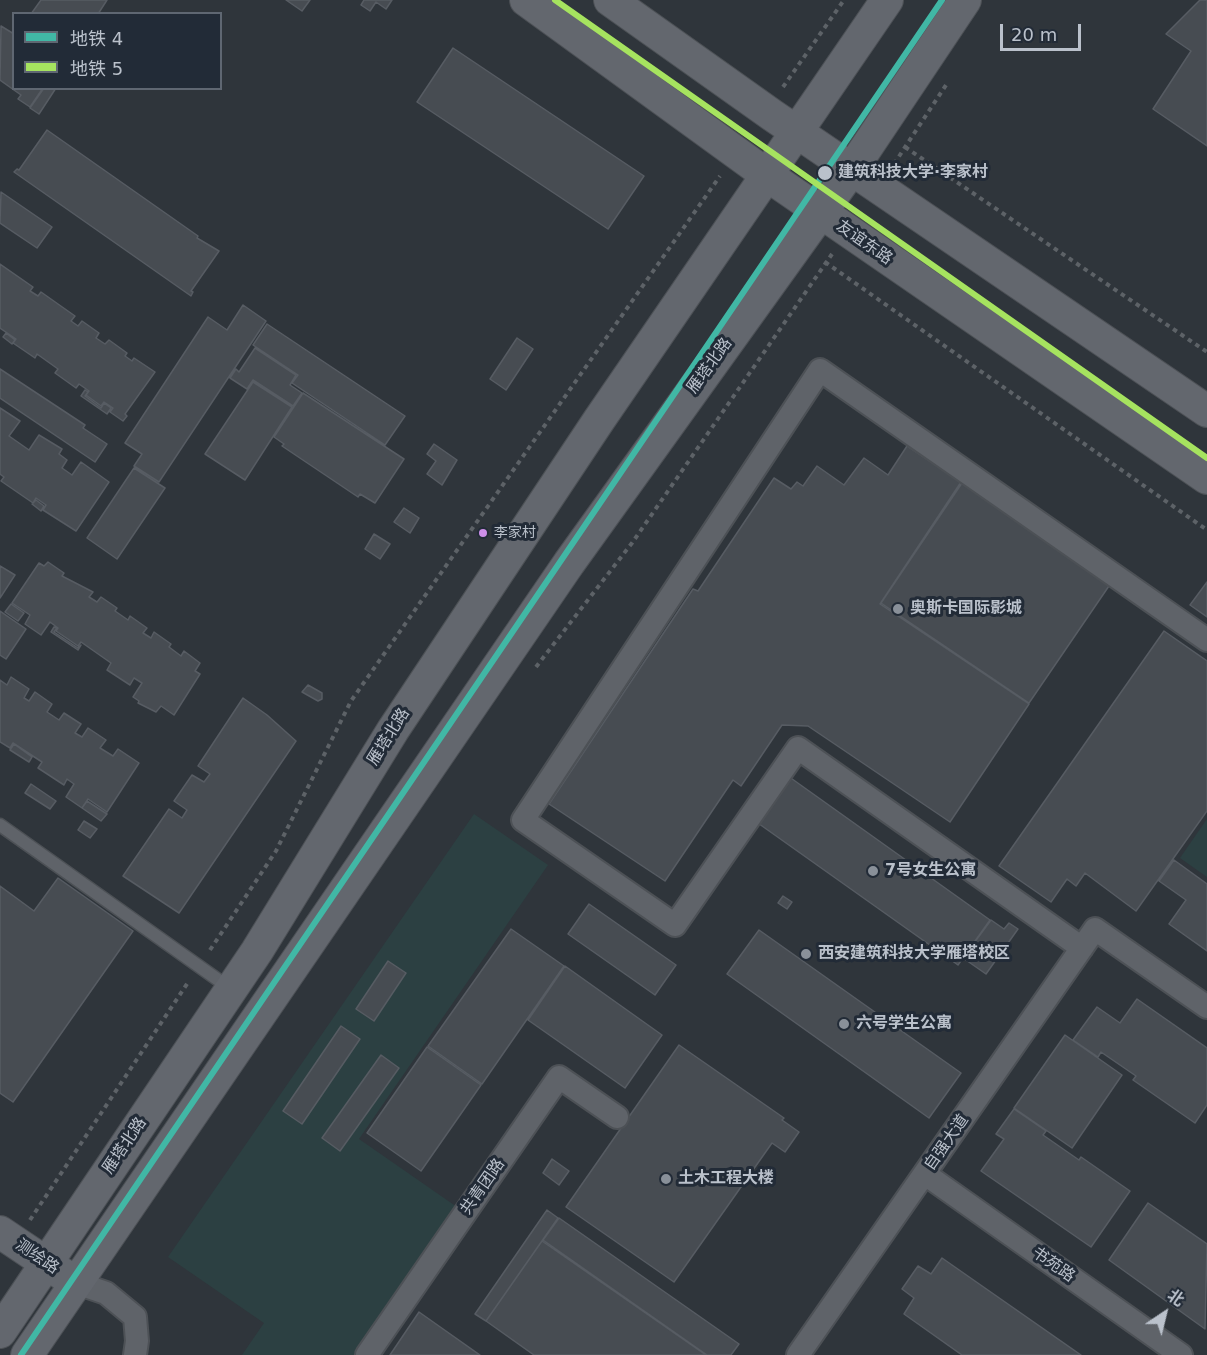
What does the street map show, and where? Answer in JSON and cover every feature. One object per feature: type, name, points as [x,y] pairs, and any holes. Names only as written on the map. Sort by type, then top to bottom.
[{"type":"main road","name":"友谊东路","points":[[526,0],[821,213],[1207,478]]},
{"type":"main road","points":[[610,0],[767,111],[1207,411]]},
{"type":"main road","name":"雁塔北路","points":[[0,1332],[231,989],[399,720],[599,420],[887,0]]},
{"type":"main road","name":"雁塔北路","points":[[27,1355],[74,1282],[569,563],[852,169],[964,0]]},
{"type":"main road","name":"测绘路","points":[[8,1237],[74,1282]]},
{"type":"street","points":[[1207,640],[820,370],[523,820],[675,925],[798,748],[1088,939],[1207,1007]]},
{"type":"street","name":"自强大道","points":[[798,1355],[1088,939]]},
{"type":"street","name":"共青团路","points":[[368,1355],[559,1077],[617,1117]]},
{"type":"street","name":"书苑路","points":[[926,1174],[1181,1355]]},
{"type":"street","points":[[74,1282],[106,1293],[135,1317],[137,1341],[135,1355]]},
{"type":"lane","points":[[0,825],[231,989]]},
{"type":"path","points":[[767,111],[844,0]]},
{"type":"path","points":[[878,187],[952,76]]},
{"type":"path","points":[[895,151],[906,147]]},
{"type":"path","points":[[906,147],[1207,352]]},
{"type":"path","points":[[204,959],[276,851],[351,701],[736,153]]},
{"type":"path","points":[[821,213],[825,264]]},
{"type":"path","points":[[530,675],[626,552],[848,231]]},
{"type":"path","points":[[825,264],[1207,530]]},
{"type":"path","points":[[8,1237],[191,979]]},
{"type":"green space","points":[[474,814],[548,865],[359,1139],[467,1214],[370,1355],[242,1355],[264,1323],[168,1257]]},
{"type":"green space","points":[[1207,819],[1207,877],[1180,858]]},
{"type":"building","points":[[41,0],[107,0],[99,12],[32,12]]},
{"type":"building","points":[[286,0],[310,0],[302,11]]},
{"type":"building","points":[[364,0],[392,0],[386,9],[376,2],[370,11],[361,5]]},
{"type":"building","points":[[1200,0],[1207,0],[1207,146],[1153,109],[1191,51],[1166,34]]},
{"type":"building","points":[[1,26],[12,33],[12,89],[0,80]]},
{"type":"building","points":[[453,48],[644,176],[608,229],[417,102]]},
{"type":"building","points":[[14,90],[42,90],[30,107],[18,99],[21,95]]},
{"type":"building","points":[[43,90],[55,90],[39,114],[30,108]]},
{"type":"building","points":[[47,130],[198,236],[197,238],[219,251],[191,291],[193,292],[191,296],[14,172],[19,170]]},
{"type":"building","points":[[1,192],[52,227],[37,248],[0,223]]},
{"type":"building","points":[[0,264],[33,287],[30,291],[38,296],[41,292],[75,316],[71,321],[78,326],[82,321],[99,333],[96,338],[105,344],[109,340],[127,353],[125,356],[132,361],[134,358],[155,372],[125,414],[127,416],[123,421],[110,412],[113,408],[104,402],[101,406],[86,395],[89,391],[79,384],[76,388],[55,373],[58,369],[37,354],[35,358],[13,343],[16,339],[0,328]]},
{"type":"building","points":[[243,305],[266,321],[159,482],[134,466],[142,454],[125,443],[208,317],[227,330]]},
{"type":"building","points":[[267,324],[405,416],[385,445],[292,383],[298,375],[253,345]]},
{"type":"building","points":[[6,333],[15,340],[12,344],[3,337]]},
{"type":"building","points":[[517,338],[533,349],[506,390],[490,379]]},
{"type":"building","points":[[255,348],[296,375],[290,385],[302,393],[293,406],[253,380],[247,389],[230,378],[236,369],[239,372]]},
{"type":"building","points":[[0,369],[85,425],[83,428],[107,444],[95,462],[0,398]]},
{"type":"building","points":[[253,382],[292,407],[245,480],[205,454]]},
{"type":"building","points":[[85,390],[88,392],[85,396],[101,408],[104,403],[111,408],[107,414],[81,396]]},
{"type":"building","points":[[303,393],[404,459],[375,503],[360,494],[358,497],[282,446],[284,444],[274,437]]},
{"type":"building","points":[[0,408],[20,421],[9,436],[29,450],[39,435],[62,449],[59,454],[67,460],[62,468],[72,475],[81,462],[109,482],[76,531],[43,510],[46,505],[36,498],[33,503],[1,481],[4,477],[0,474]]},
{"type":"building","points":[[434,444],[457,460],[442,485],[427,474],[436,461],[427,454]]},
{"type":"building","points":[[907,446],[961,482],[880,604],[1029,704],[950,822],[808,726],[782,725],[741,786],[733,780],[665,881],[549,804],[693,589],[698,591],[774,478],[791,489],[797,482],[803,486],[817,466],[844,485],[864,458],[888,475]]},
{"type":"building","points":[[134,468],[165,488],[117,559],[87,538]]},
{"type":"building","points":[[962,483],[1111,583],[1029,703],[881,603]]},
{"type":"building","points":[[36,500],[44,506],[41,511],[32,504]]},
{"type":"building","points":[[404,508],[419,518],[410,533],[394,522]]},
{"type":"building","points":[[374,534],[390,544],[380,559],[365,549]]},
{"type":"building","points":[[48,562],[64,573],[62,576],[93,592],[89,597],[97,602],[101,597],[117,608],[115,611],[128,620],[130,616],[147,628],[143,633],[151,638],[154,632],[171,644],[169,647],[181,656],[184,651],[200,663],[195,671],[200,674],[174,715],[161,706],[156,712],[138,703],[139,701],[133,697],[142,683],[134,678],[130,685],[107,670],[111,663],[81,642],[78,646],[56,631],[58,628],[50,622],[41,635],[25,624],[30,615],[12,603],[39,563],[44,566]]},
{"type":"building","points":[[0,566],[15,575],[0,598]]},
{"type":"building","points":[[1207,582],[1207,617],[1190,605]]},
{"type":"building","points":[[11,604],[24,613],[18,621],[5,612]]},
{"type":"building","points":[[0,611],[26,629],[6,659],[0,655]]},
{"type":"building","points":[[54,627],[57,628],[54,632],[78,648],[81,645],[78,650],[51,632]]},
{"type":"building","points":[[1164,631],[1207,661],[1207,811],[1136,911],[1085,873],[1076,886],[1067,879],[1051,902],[999,866]]},
{"type":"building","points":[[11,677],[29,689],[24,698],[29,701],[35,692],[52,704],[47,712],[59,720],[64,713],[81,724],[75,733],[82,737],[88,728],[106,740],[100,748],[113,756],[118,749],[139,763],[107,812],[88,799],[82,808],[66,797],[74,784],[67,779],[64,785],[38,768],[42,762],[13,743],[10,748],[0,742],[0,680],[7,685]]},
{"type":"building","points":[[308,685],[322,693],[322,699],[318,701],[302,692]]},
{"type":"building","points":[[243,698],[267,715],[296,741],[179,913],[123,876],[169,809],[182,818],[187,810],[174,801],[192,775],[204,782],[210,774],[198,766]]},
{"type":"building","points":[[14,744],[32,757],[29,762],[10,750]]},
{"type":"building","name":"7号女生公寓","points":[[788,776],[990,920],[958,965],[755,821]]},
{"type":"building","points":[[31,784],[56,801],[50,809],[25,793]]},
{"type":"building","points":[[87,801],[107,814],[101,821],[82,808]]},
{"type":"building","points":[[84,821],[97,829],[90,838],[78,830]]},
{"type":"building","points":[[1174,860],[1207,884],[1207,951],[1169,924],[1186,900],[1159,881]]},
{"type":"building","points":[[58,878],[133,931],[13,1102],[0,1093],[0,886],[34,911]]},
{"type":"building","points":[[783,896],[792,902],[787,909],[778,903]]},
{"type":"building","points":[[589,904],[676,965],[655,995],[568,934]]},
{"type":"building","points":[[991,920],[1004,929],[1009,923],[1018,929],[986,974],[963,958]]},
{"type":"building","points":[[511,929],[564,966],[482,1084],[428,1046]]},
{"type":"building","name":"六号学生公寓","points":[[759,930],[961,1073],[929,1118],[727,974]]},
{"type":"building","points":[[388,961],[406,973],[374,1021],[356,1009]]},
{"type":"building","points":[[565,966],[662,1035],[625,1088],[528,1020]]},
{"type":"building","points":[[1137,999],[1207,1048],[1207,1105],[1195,1123],[1133,1080],[1136,1076],[1101,1052],[1098,1057],[1073,1040],[1097,1007],[1120,1023]]},
{"type":"building","points":[[341,1026],[360,1039],[302,1124],[283,1111]]},
{"type":"building","points":[[1065,1035],[1122,1075],[1072,1148],[1014,1108]]},
{"type":"building","name":"土木工程大楼","points":[[679,1045],[784,1118],[782,1120],[799,1132],[785,1152],[772,1143],[674,1282],[566,1207]]},
{"type":"building","points":[[427,1047],[481,1085],[421,1171],[367,1133]]},
{"type":"building","points":[[381,1055],[399,1068],[340,1151],[322,1138]]},
{"type":"building","points":[[1014,1109],[1046,1131],[1043,1135],[1079,1160],[1081,1157],[1130,1191],[1091,1247],[981,1171],[1004,1139],[996,1134]]},
{"type":"building","points":[[552,1159],[569,1171],[559,1185],[543,1173]]},
{"type":"building","points":[[1148,1203],[1207,1244],[1205,1329],[1109,1260]]},
{"type":"building","points":[[547,1210],[558,1218],[486,1321],[475,1314]]},
{"type":"building","points":[[559,1218],[739,1344],[731,1355],[707,1355],[543,1240]]},
{"type":"building","points":[[542,1241],[706,1355],[534,1355],[486,1321]]},
{"type":"building","points":[[942,1258],[1081,1355],[962,1355],[904,1314],[914,1298],[902,1289],[918,1266],[931,1274]]},
{"type":"building","points":[[419,1312],[480,1355],[390,1355]]},
{"type":"metro line","name":"5","points":[[555,0],[1207,458]]},
{"type":"metro line","name":"4","points":[[21,1355],[942,0]]},
{"type":"place","name":"建筑科技大学·李家村","points":[[825,173]]},
{"type":"place","name":"李家村","points":[[483,533]]},
{"type":"place","name":"奥斯卡国际影城","points":[[898,609]]},
{"type":"place","name":"7号女生公寓","points":[[873,871]]},
{"type":"place","name":"西安建筑科技大学雁塔校区","points":[[806,954]]},
{"type":"place","name":"六号学生公寓","points":[[844,1024]]},
{"type":"place","name":"土木工程大楼","points":[[666,1179]]}]
